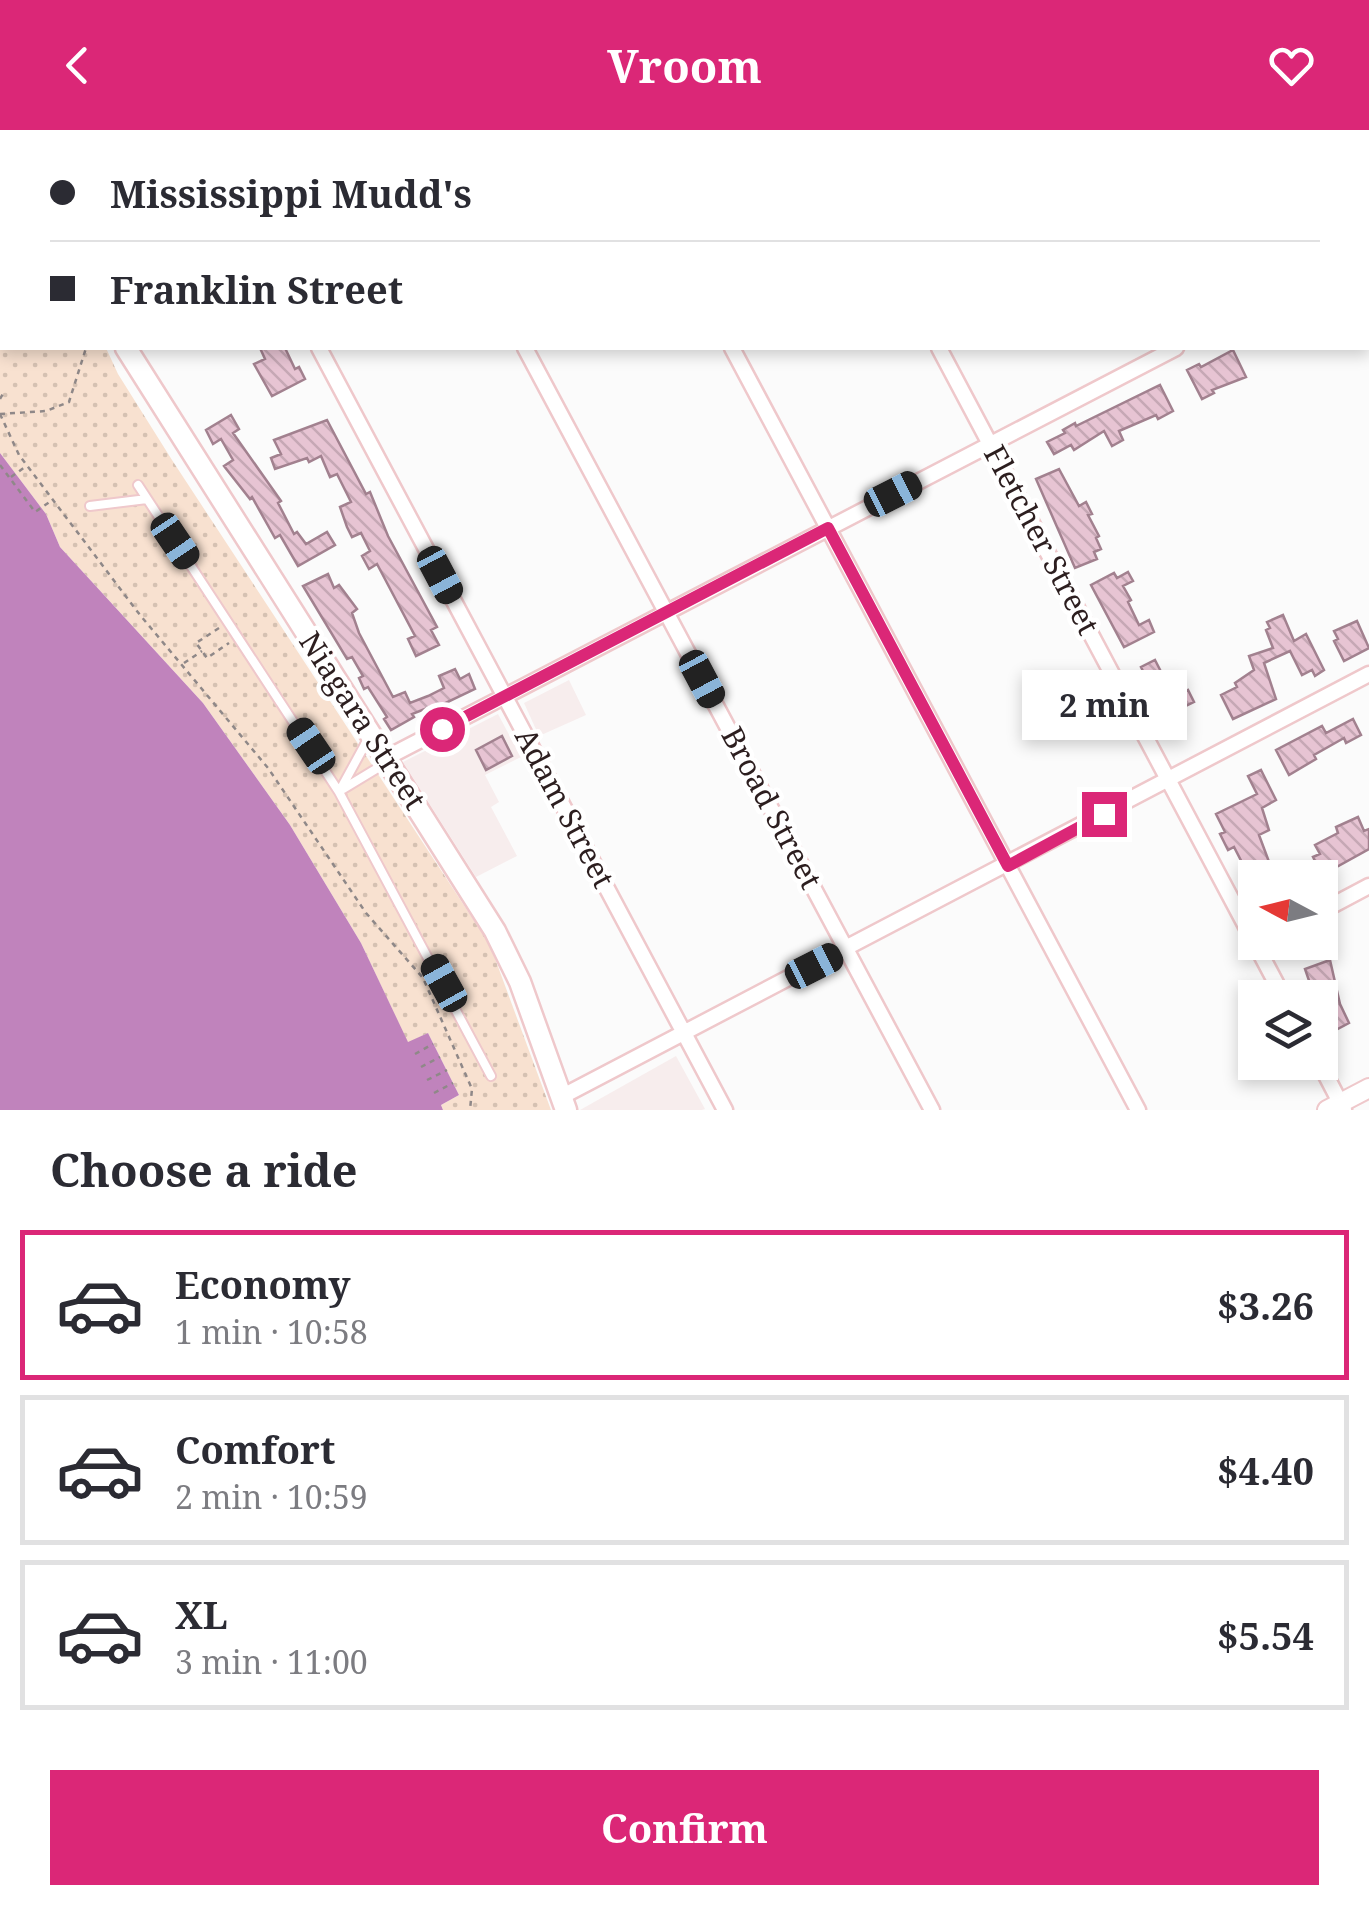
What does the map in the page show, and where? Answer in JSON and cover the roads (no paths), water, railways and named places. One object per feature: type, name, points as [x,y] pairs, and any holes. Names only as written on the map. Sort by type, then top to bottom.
[{"type":"main road","name":"Niagara Street","points":[[127,350],[509,958],[563,1103]]},
{"type":"street","name":"Adam Street","points":[[320,350],[725,1110]]},
{"type":"street","name":"Broad Street","points":[[526,350],[932,1110]]},
{"type":"street","points":[[733,350],[1138,1110]]},
{"type":"street","name":"Fletcher Street","points":[[939,350],[1238,906]]},
{"type":"street","points":[[386,758],[1172,350]]},
{"type":"street","points":[[563,1103],[684,1034],[1369,674]]},
{"type":"street","points":[[1338,902],[1369,886]]},
{"type":"street","points":[[1326,1080],[1338,1108],[1369,1088]]},
{"type":"lane","points":[[138,485],[339,792],[491,1076]]},
{"type":"lane","points":[[90,506],[147,499]]},
{"type":"lane","points":[[339,792],[370,736]]},
{"type":"lane","points":[[339,792],[376,769],[386,758]]}]
